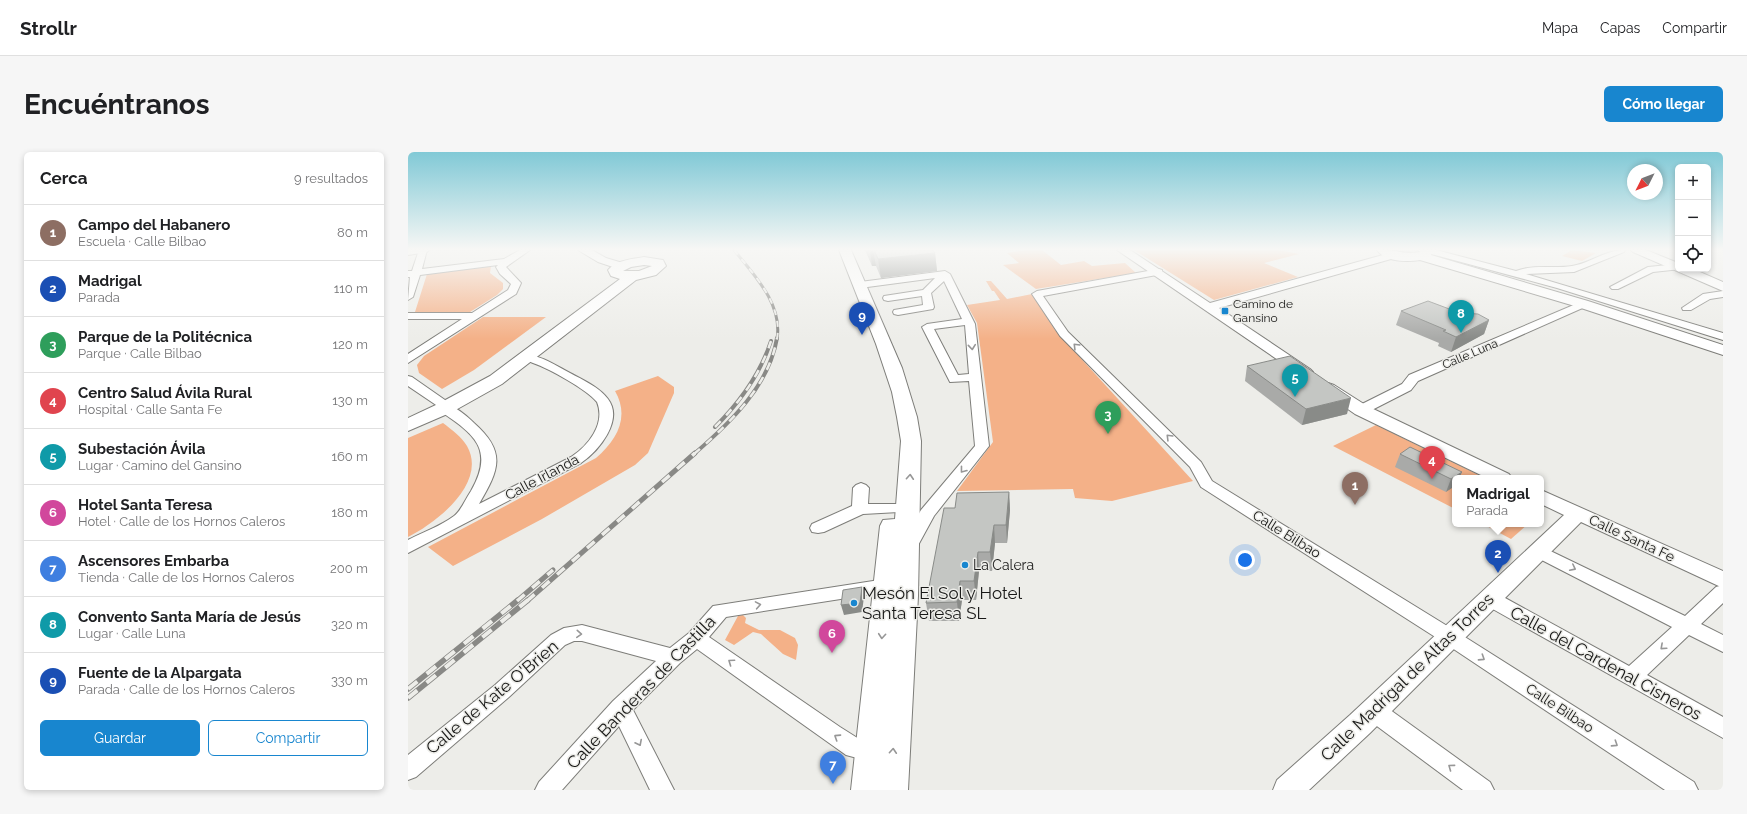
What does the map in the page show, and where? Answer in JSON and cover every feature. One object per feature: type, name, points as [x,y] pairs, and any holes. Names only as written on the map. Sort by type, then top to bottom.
[{"type":"main road","points":[[408,418],[442,406],[498,369],[618,280]]},
{"type":"main road","points":[[408,425],[442,406],[496,380],[627,280]]},
{"type":"main road","points":[[848,280],[889,389],[896,418],[905,514],[886,586],[869,790]]},
{"type":"main road","points":[[858,280],[901,387],[908,417],[911,441],[905,514],[905,553],[890,790]]},
{"type":"main road","points":[[1507,280],[1723,350]]},
{"type":"main road","points":[[1516,280],[1571,296],[1723,346]]},
{"type":"street","points":[[408,297],[411,280]]},
{"type":"street","points":[[408,359],[509,295],[515,288],[516,283],[512,280]]},
{"type":"street","points":[[860,285],[900,280]]},
{"type":"street","points":[[888,298],[926,292],[938,280]]},
{"type":"street","points":[[818,528],[860,509],[905,514],[982,446],[968,321],[947,280]]},
{"type":"street","name":"Calle Bilbao","points":[[1116,280],[1037,294],[1064,334],[1196,465],[1206,484],[1450,636],[1686,790]]},
{"type":"street","points":[[1170,280],[1361,410],[1496,475]]},
{"type":"street","points":[[1210,307],[1306,280]]},
{"type":"street","points":[[1536,280],[1723,337]]},
{"type":"street","points":[[1615,287],[1629,280]]},
{"type":"street","points":[[1707,280],[1723,287]]},
{"type":"street","points":[[888,284],[905,282],[913,294]]},
{"type":"street","points":[[898,312],[929,307],[926,292]]},
{"type":"street","points":[[1687,308],[1706,296],[1723,294]]},
{"type":"street","name":"Calle Luna","points":[[1361,410],[1407,387],[1413,378],[1583,304]]},
{"type":"street","points":[[408,316],[474,316]]},
{"type":"street","points":[[968,321],[927,327],[954,379],[975,377]]},
{"type":"street","name":"Calle Irlanda","points":[[408,547],[585,454],[596,442],[606,419],[606,411],[603,400],[599,396],[535,359],[525,358]]},
{"type":"street","points":[[408,380],[479,432],[488,449],[490,469],[484,482],[461,520]]},
{"type":"street","points":[[860,509],[861,488]]},
{"type":"street","name":"Calle Santa Fe","points":[[1544,497],[1723,580]]},
{"type":"street","name":"Calle Madrigal de Altas Torres","points":[[1295,788],[1578,513]]},
{"type":"street","points":[[1538,551],[1723,644]]},
{"type":"street","name":"Calle Banderas de Castilla","points":[[547,790],[621,708],[673,657],[696,638],[720,611],[886,586]]},
{"type":"street","points":[[1631,677],[1723,592]]},
{"type":"street","name":"Calle del Cardenal Cisneros","points":[[1489,598],[1723,728]]},
{"type":"street","name":"Calle de Kate O'Brien","points":[[408,769],[502,691],[558,640],[571,634],[582,633],[673,657]]},
{"type":"street","points":[[696,638],[832,734],[854,748],[872,752]]},
{"type":"street","points":[[621,708],[662,790]]},
{"type":"street","points":[[1374,710],[1482,790]]},
{"type":"shaded area","points":[[425,280],[499,280],[503,283],[503,289],[497,295],[470,312],[415,312]]},
{"type":"shaded area","points":[[1023,280],[1094,280],[1036,289]]},
{"type":"shaded area","points":[[1182,280],[1288,280],[1214,300]]},
{"type":"shaded area","points":[[986,281],[991,281],[1007,299],[1032,294],[1055,330],[1193,481],[1112,501],[1075,498],[1073,489],[957,491],[993,442],[977,323],[967,305],[1000,300]]},
{"type":"shaded area","points":[[483,317],[546,317],[474,370],[442,389],[419,373],[417,365],[424,356]]},
{"type":"shaded area","points":[[658,376],[674,387],[674,393],[648,453],[635,465],[542,519],[453,566],[428,547],[596,458],[610,444],[619,428],[621,410],[615,391]]},
{"type":"shaded area","points":[[443,423],[465,442],[472,460],[471,474],[465,487],[445,512],[408,537],[408,438]]},
{"type":"shaded area","points":[[1376,425],[1479,475],[1452,475],[1452,507],[1333,446]]},
{"type":"shaded area","points":[[1489,527],[1525,527],[1511,539]]},
{"type":"shaded area","points":[[743,615],[746,618],[745,623],[759,630],[780,630],[795,638],[798,645],[796,660],[783,654],[761,634],[753,632],[734,645],[725,640],[738,616]]},
{"type":"building","points":[[1428,301],[1460,313],[1478,314],[1489,320],[1456,337],[1443,331],[1446,330],[1401,311]]},
{"type":"building","points":[[1290,356],[1351,398],[1306,409],[1247,366]]},
{"type":"building","points":[[1410,447],[1462,472],[1457,475],[1452,475],[1451,479],[1400,454]]},
{"type":"building","name":"La Calera","points":[[1009,492],[1006,525],[994,525],[990,552],[978,552],[974,581],[960,581],[957,602],[926,603],[944,508],[955,508],[957,493]]},
{"type":"building","points":[[862,587],[860,603],[841,605],[843,590]]},
{"type":"railway","points":[[758,280],[771,302],[776,314],[778,326],[777,339]]},
{"type":"railway","points":[[694,454],[721,430],[757,388],[773,355],[777,338]]},
{"type":"railway","points":[[715,427],[733,408],[755,377],[771,341]]},
{"type":"railway","points":[[527,601],[695,453]]},
{"type":"railway","points":[[517,601],[553,570]]},
{"type":"railway","points":[[408,689],[518,600]]},
{"type":"railway","points":[[408,698],[528,600]]},
{"type":"place","name":"Camino de Gansino","points":[[1225,311]]},
{"type":"place","name":"Convento Santa María de Jesús","points":[[1461,333]]},
{"type":"place","name":"Fuente de la Alpargata","points":[[862,335]]},
{"type":"place","name":"Subestación Ávila","points":[[1295,397]]},
{"type":"place","name":"Parque de la Politécnica","points":[[1108,434]]},
{"type":"place","name":"Centro Salud Ávila Rural","points":[[1432,479]]},
{"type":"place","name":"Campo del Habanero","points":[[1355,505]]},
{"type":"place","name":"La Calera","points":[[965,565]]},
{"type":"place","name":"Madrigal","points":[[1498,573]]},
{"type":"place","name":"Mesón El Sol y Hotel Santa Teresa SL","points":[[854,603]]},
{"type":"place","name":"Hotel Santa Teresa","points":[[832,653]]},
{"type":"place","name":"Ascensores Embarba","points":[[833,784]]}]
